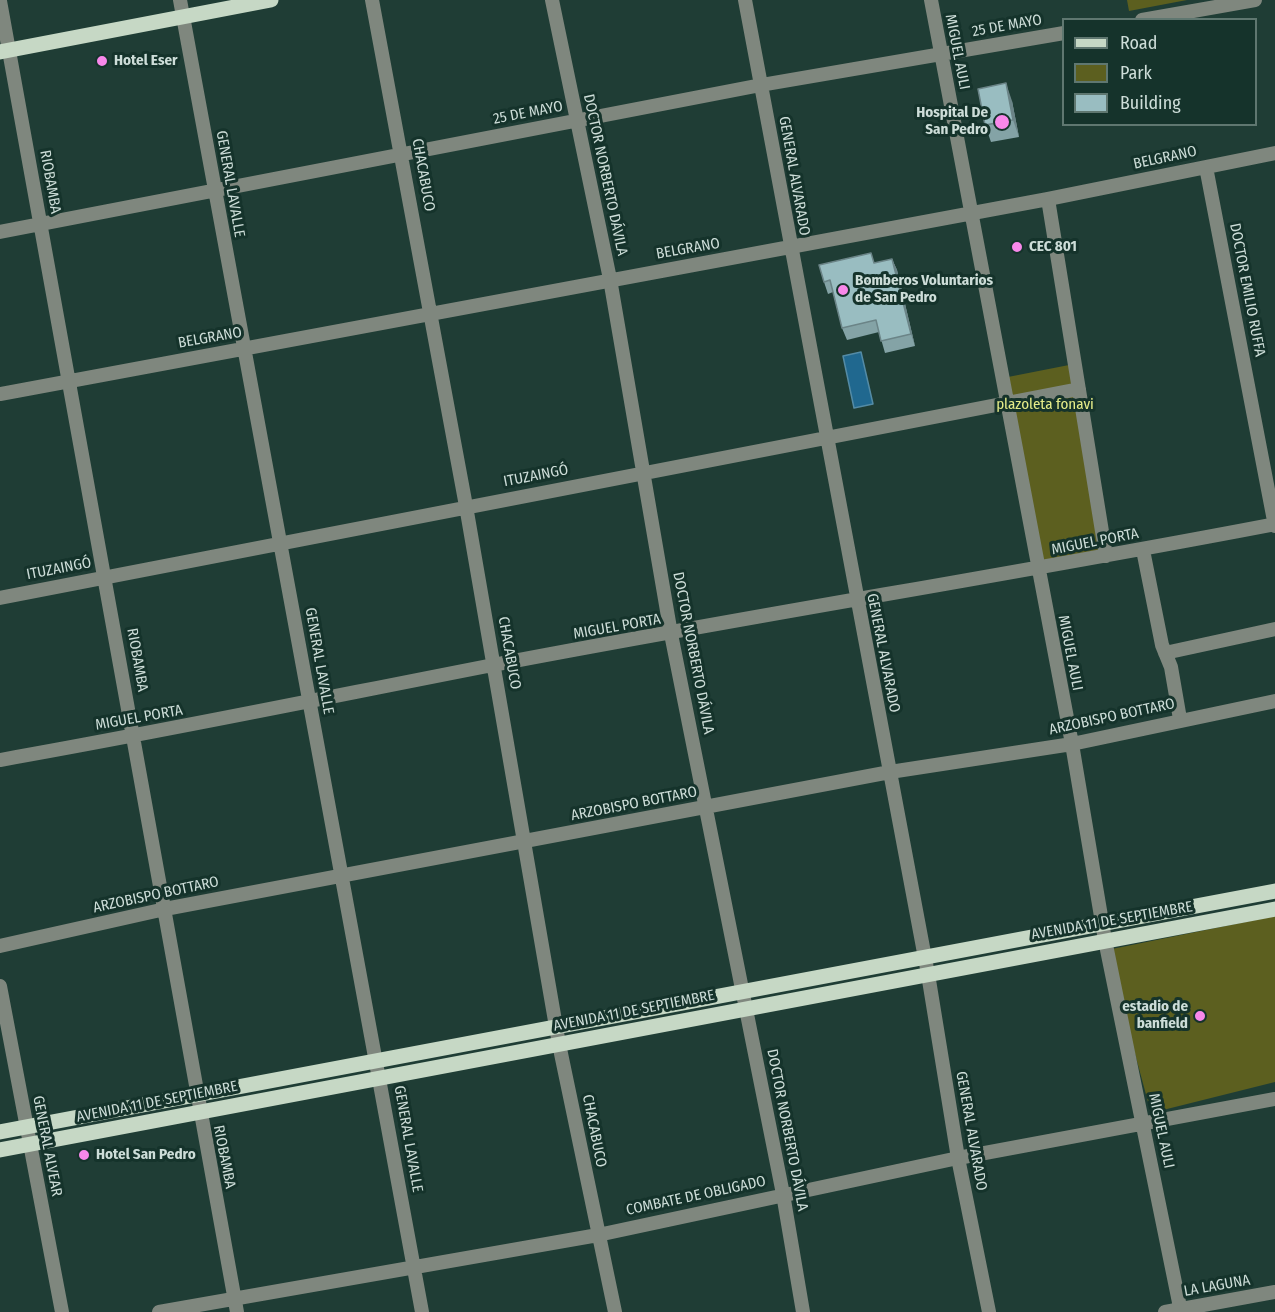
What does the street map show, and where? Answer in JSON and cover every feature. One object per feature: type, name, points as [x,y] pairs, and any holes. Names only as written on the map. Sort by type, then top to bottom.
[{"type":"main road","points":[[5,51],[271,0]]},
{"type":"main road","name":"AVENIDA 11 DE SEPTIEMBRE","points":[[0,1132],[1275,891]]},
{"type":"main road","name":"AVENIDA 11 DE SEPTIEMBRE","points":[[0,1150],[1275,909]]},
{"type":"street","name":"GENERAL LAVALLE","points":[[180,0],[422,1312]]},
{"type":"street","name":"CHACABUCO","points":[[372,0],[403,154],[556,1027],[615,1312]]},
{"type":"street","name":"DOCTOR NORBERTO DÁVILA","points":[[552,0],[610,279],[645,472],[671,634],[783,1194],[803,1312]]},
{"type":"street","name":"GENERAL ALVARADO","points":[[745,0],[925,957],[958,1158],[989,1312]]},
{"type":"street","name":"MIGUEL AULI","points":[[931,0],[1008,401],[1037,569],[1072,744],[1105,940],[1181,1311]]},
{"type":"street","points":[[1153,18],[1255,0]]},
{"type":"street","name":"RIOBAMBA","points":[[0,1],[5,51],[41,224],[165,909],[199,1112],[237,1312]]},
{"type":"street","name":"25 DE MAYO","points":[[0,232],[761,85],[1062,33]]},
{"type":"street","name":"BELGRANO","points":[[0,394],[429,312],[1048,199],[1275,153]]},
{"type":"street","name":"DOCTOR EMILIO RUFFA","points":[[1206,167],[1275,525]]},
{"type":"street","points":[[1048,199],[1106,556]]},
{"type":"street","name":"ITUZAINGÓ","points":[[0,598],[1079,389]]},
{"type":"street","name":"MIGUEL PORTA","points":[[0,760],[856,598],[1037,569],[1275,525]]},
{"type":"street","points":[[1143,550],[1165,653],[1171,667],[1180,719]]},
{"type":"street","points":[[1165,653],[1275,629]]},
{"type":"street","name":"ARZOBISPO BOTTARO","points":[[0,946],[165,909],[890,772],[1072,744],[1180,719],[1275,701]]},
{"type":"street","name":"GENERAL ALVEAR","points":[[0,986],[62,1312]]},
{"type":"street","name":"COMBATE DE OBLIGADO","points":[[159,1312],[234,1297],[598,1235],[958,1158],[1275,1099]]},
{"type":"street","name":"LA LAGUNA","points":[[1165,1312],[1181,1311],[1275,1292]]},
{"type":"green space","points":[[1127,0],[1187,0],[1129,11]]},
{"type":"green space","name":"plazoleta fonavi","points":[[1069,365],[1103,552],[1045,568],[1008,377]]},
{"type":"green space","name":"estadio de banfield","points":[[1275,916],[1275,1082],[1151,1113],[1107,950]]},
{"type":"water","points":[[861,352],[873,404],[854,408],[843,356]]},
{"type":"building","points":[[1006,83],[1013,120],[985,125],[978,89]]},
{"type":"building","points":[[871,253],[874,263],[892,259],[911,334],[881,341],[876,320],[842,328],[830,280],[824,282],[819,265]]},
{"type":"place","name":"Hotel Eser","points":[[102,61]]},
{"type":"place","name":"Hospital De San Pedro","points":[[1002,122]]},
{"type":"place","name":"CEC 801","points":[[1017,247]]},
{"type":"place","name":"Bomberos Voluntarios de San Pedro","points":[[843,290]]},
{"type":"place","name":"estadio de banfield","points":[[1200,1016]]},
{"type":"place","name":"Hotel San Pedro","points":[[84,1155]]}]
